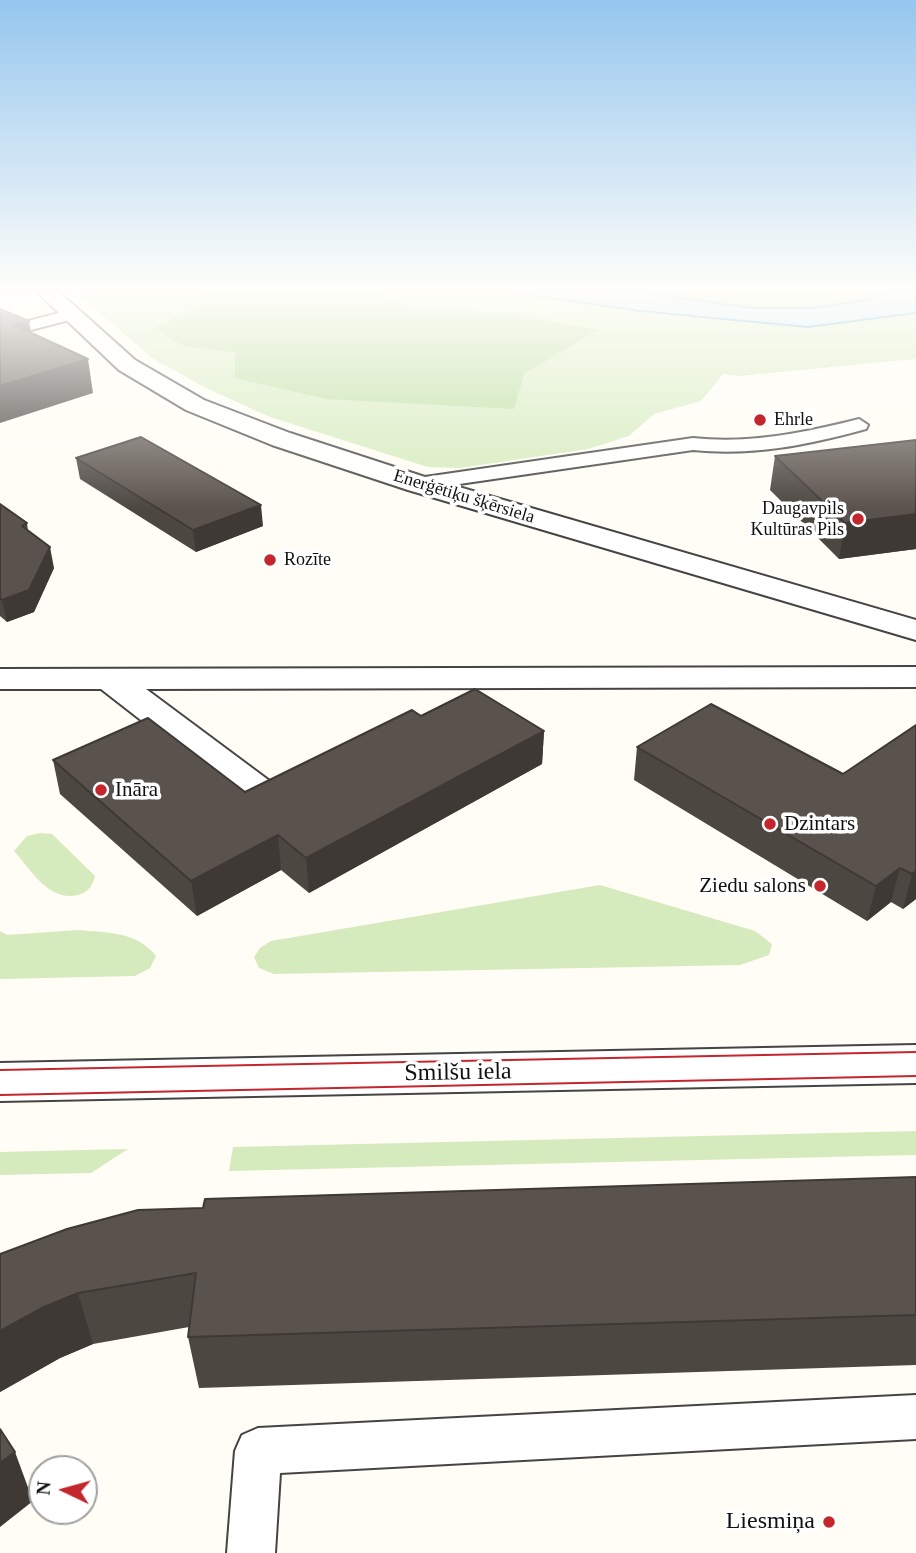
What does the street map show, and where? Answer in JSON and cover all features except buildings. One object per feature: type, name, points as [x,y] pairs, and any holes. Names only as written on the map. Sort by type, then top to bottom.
[{"type":"street","name":"Enerģētiķu šķērsiela","points":[[126,364],[195,405],[281,439],[418,484],[916,630]]},
{"type":"street","points":[[0,679],[916,677]]},
{"type":"street","points":[[432,714],[501,678]]},
{"type":"street","points":[[110,679],[268,799],[327,768]]},
{"type":"street","name":"Smilšu iela","points":[[0,1082],[916,1064]]},
{"type":"lane","points":[[418,484],[693,444],[726,449],[821,437],[859,425]]},
{"type":"lane","points":[[251,1553],[258,1451],[916,1418]]},
{"type":"green space","points":[[164,364],[405,364],[524,374],[540,364],[859,364],[740,376],[723,374],[701,401],[654,414],[629,436],[588,449],[460,468],[428,467],[270,417],[206,388]]},
{"type":"green space","points":[[235,364],[540,364],[524,374],[514,409],[326,399],[235,378]]},
{"type":"green space","points":[[52,834],[95,876],[87,890],[78,895],[58,894],[41,883],[14,851],[27,836]]},
{"type":"green space","points":[[600,885],[755,931],[772,944],[769,955],[740,965],[274,974],[259,968],[254,957],[260,948],[271,941]]},
{"type":"green space","points":[[78,930],[130,938],[140,942],[156,956],[150,968],[135,976],[0,979],[0,931],[7,935]]},
{"type":"green space","points":[[916,1131],[916,1155],[229,1171],[233,1147]]},
{"type":"green space","points":[[128,1149],[91,1173],[0,1175],[0,1152]]},
{"type":"tram line","points":[[0,1070],[916,1052]]},
{"type":"tram line","points":[[0,1095],[916,1076]]},
{"type":"place","name":"Ehrle","points":[[760,420]]},
{"type":"place","name":"Daugavpils Kultūras Pils","points":[[858,519]]},
{"type":"place","name":"Rozīte","points":[[270,560]]},
{"type":"place","name":"Ināra","points":[[101,790]]},
{"type":"place","name":"Dzintars","points":[[770,824]]},
{"type":"place","name":"Ziedu salons","points":[[820,886]]},
{"type":"place","name":"Liesmiņa","points":[[829,1522]]}]
